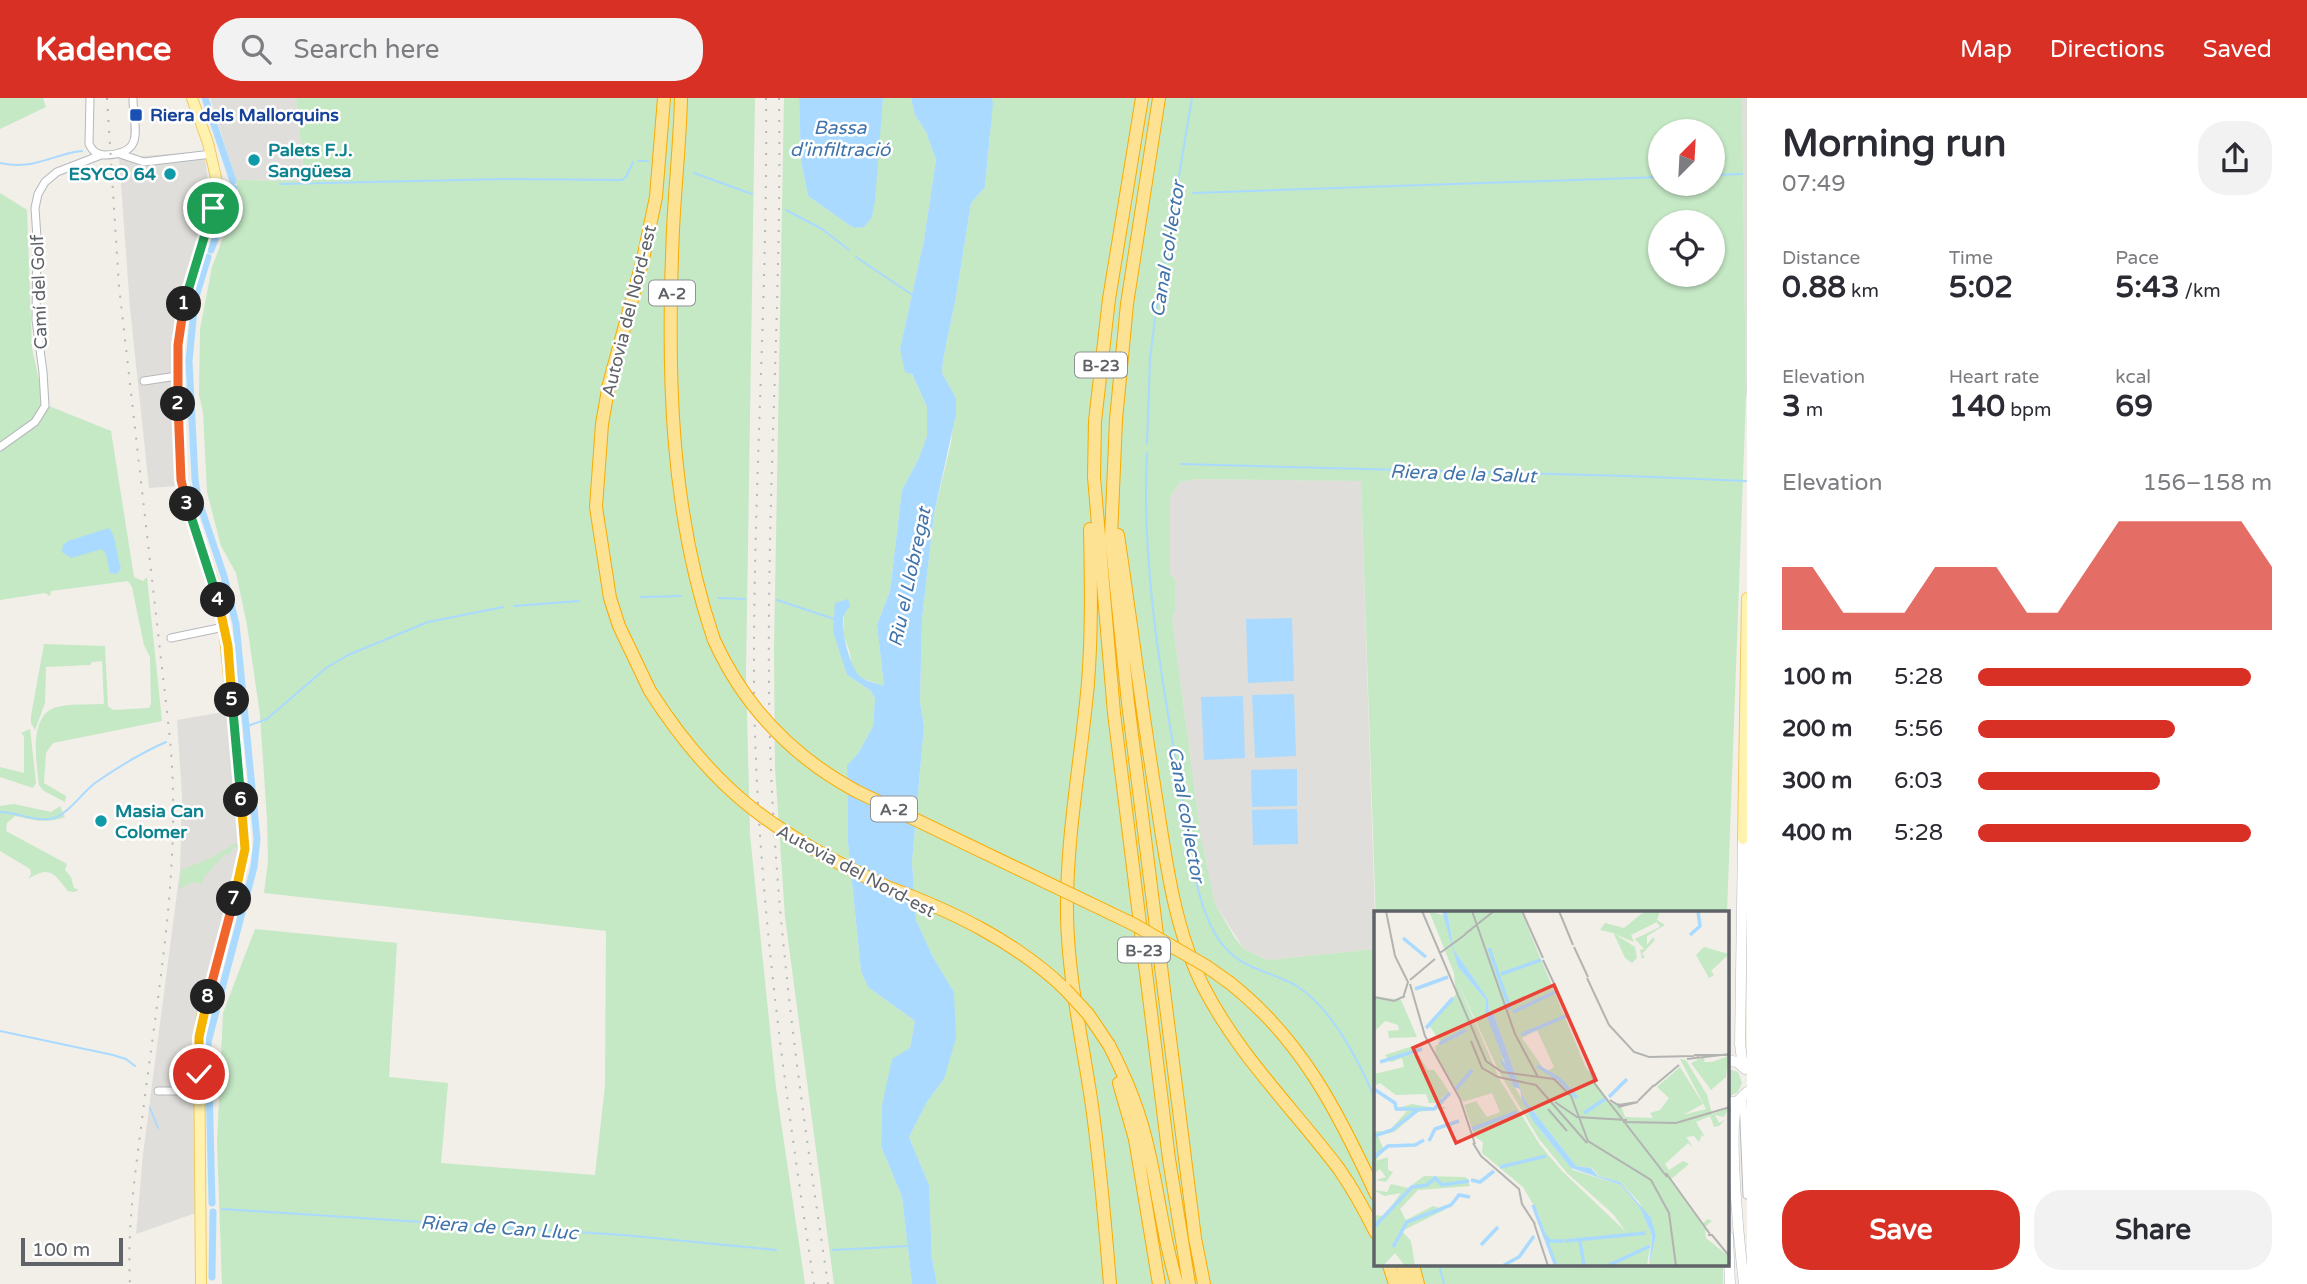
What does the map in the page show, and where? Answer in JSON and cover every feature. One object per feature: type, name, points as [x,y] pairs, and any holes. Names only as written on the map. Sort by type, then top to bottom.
[{"type":"highway","name":"Autovia del Nord-est","points":[[664,98],[656,197],[602,424],[596,507],[610,598],[619,625],[650,691],[671,724],[696,757],[736,797],[764,820],[804,846],[987,939],[1034,966],[1063,992],[1107,1048],[1122,1089],[1135,1139],[1159,1284]]},
{"type":"highway","name":"Autovia del Nord-est","points":[[681,98],[670,344],[672,404],[680,488],[695,580],[714,640],[733,677],[759,713],[792,748],[828,775],[878,802],[1135,925],[1206,965],[1230,983],[1279,1029],[1317,1078],[1374,1190]]},
{"type":"highway","name":"B-23","points":[[1142,98],[1109,299],[1095,421],[1094,477],[1114,713],[1169,1159],[1189,1284]]},
{"type":"highway","name":"B-23","points":[[1159,98],[1127,304],[1116,420],[1113,568],[1195,1238],[1204,1284]]},
{"type":"highway","points":[[1094,477],[1090,513],[1088,681],[1072,811],[1067,917],[1072,977],[1103,1193],[1110,1284]]},
{"type":"highway","points":[[1113,497],[1142,712],[1175,907],[1186,944],[1202,984],[1243,1051],[1340,1171],[1374,1230]]},
{"type":"highway","points":[[1107,1048],[1129,1084],[1145,1136],[1177,1284]]},
{"type":"highway","points":[[1317,1078],[1344,1115],[1374,1173]]},
{"type":"highway","points":[[1389,1266],[1395,1284]]},
{"type":"highway","points":[[1402,1266],[1407,1284]]},
{"type":"highway","points":[[1412,1266],[1418,1284]]},
{"type":"main road","points":[[192,98],[212,154],[217,182],[215,199],[185,301],[179,332],[177,376],[182,486],[225,627],[245,849],[237,889],[202,1016],[199,1045],[200,1283]]},
{"type":"main road","points":[[1745,1069],[1740,1044],[1747,598]]},
{"type":"main road","points":[[1730,1057],[1740,1044]]},
{"type":"main road","points":[[1739,1098],[1735,1110],[1735,1153],[1744,1284]]},
{"type":"main road","points":[[1729,1266],[1730,1284]]},
{"type":"street","points":[[90,98],[89,144],[92,150],[101,155],[119,154],[130,150],[134,144],[133,98]]},
{"type":"street","points":[[119,154],[144,162],[212,154]]},
{"type":"street","name":"Camí del Golf","points":[[0,447],[35,422],[45,406],[36,320],[37,194],[45,182],[57,172],[101,155]]},
{"type":"street","points":[[144,381],[177,376]]},
{"type":"street","points":[[171,638],[225,627]]},
{"type":"street","points":[[158,1091],[200,1091]]},
{"type":"street","points":[[1739,1098],[1747,1195]]},
{"type":"shaded area","points":[[210,98],[296,98],[305,181],[236,180]]},
{"type":"shaded area","points":[[1742,98],[1747,98],[1747,395],[1746,395]]},
{"type":"shaded area","points":[[204,151],[210,194],[179,312],[174,377],[177,486],[149,488],[130,308],[119,158]]},
{"type":"shaded area","points":[[1197,479],[1361,481],[1374,949],[1267,960],[1244,949],[1215,904],[1201,837],[1172,618],[1175,610],[1175,579],[1170,574],[1170,497],[1180,482]]},
{"type":"shaded area","points":[[229,711],[241,851],[195,1030],[196,1213],[136,1234],[143,1154],[180,870],[182,796],[177,720]]},
{"type":"green space","points":[[0,98],[43,98],[46,107],[0,129]]},
{"type":"green space","points":[[296,98],[755,98],[746,673],[750,835],[776,1088],[805,1284],[222,1284],[217,1143],[223,1013],[255,929],[397,943],[389,1077],[448,1083],[441,1163],[595,1175],[605,1086],[606,931],[264,893],[268,862],[260,715],[247,625],[236,573],[221,546],[207,492],[203,412],[199,395],[200,329],[212,267],[239,196],[236,180],[305,181]]},
{"type":"green space","points":[[784,98],[799,98],[801,161],[808,196],[856,228],[864,227],[872,216],[883,98],[911,98],[915,115],[926,132],[936,160],[924,240],[900,349],[927,407],[927,436],[902,490],[890,591],[877,625],[884,686],[861,678],[852,668],[843,634],[844,615],[835,603],[847,675],[871,691],[875,699],[873,726],[859,752],[847,767],[848,843],[861,971],[868,987],[915,1021],[910,1048],[882,1105],[881,1146],[902,1197],[912,1284],[834,1284],[785,917],[775,768],[774,649]]},
{"type":"green space","points":[[991,98],[1742,98],[1746,395],[1727,911],[1376,911],[1361,481],[1197,479],[1180,482],[1170,497],[1170,574],[1175,579],[1175,610],[1172,618],[1201,837],[1215,904],[1244,949],[1267,960],[1374,949],[1374,1266],[1723,1266],[1723,1284],[937,1284],[932,1258],[929,1185],[909,1137],[927,1102],[944,1079],[954,992],[933,957],[916,920],[912,862],[924,726],[920,702],[922,619],[934,514],[951,443],[956,398],[942,373],[943,360],[971,203],[985,187]]},
{"type":"green space","points":[[0,193],[27,210],[32,348],[44,404],[111,431],[134,577],[143,581],[147,577],[162,721],[53,743],[46,753],[44,783],[66,796],[65,802],[44,791],[39,785],[37,731],[40,721],[54,708],[104,704],[102,661],[92,662],[90,665],[46,667],[45,703],[35,730],[31,716],[44,644],[105,646],[108,706],[113,710],[149,708],[150,657],[144,645],[132,587],[128,581],[51,591],[50,596],[45,593],[0,600]]},
{"type":"green space","points":[[30,729],[36,783],[33,788],[0,777],[0,767],[24,773],[24,736],[21,733]]},
{"type":"green space","points":[[14,804],[51,812],[60,806],[65,817],[46,821],[15,816],[7,823],[6,831],[67,864],[65,870],[71,877],[74,888],[79,890],[68,891],[52,873],[42,872],[28,879],[30,869],[0,851],[0,806]]},
{"type":"green space","points":[[236,843],[239,844],[239,849],[234,847],[229,855],[225,854],[204,877],[202,884],[193,882],[179,889],[181,870],[213,857]]},
{"type":"green space","points":[[1730,1070],[1738,1072],[1742,1083],[1738,1092],[1730,1096]]},
{"type":"water","name":"Bassa d'infiltració","points":[[799,98],[883,98],[875,200],[872,217],[864,227],[855,228],[849,225],[808,196],[801,161]]},
{"type":"water","name":"Riu el Llobregat","points":[[911,98],[991,98],[993,103],[985,187],[971,203],[943,360],[942,373],[956,398],[956,414],[934,514],[922,619],[920,702],[924,726],[912,862],[916,920],[933,957],[954,992],[956,1038],[944,1079],[927,1102],[909,1137],[929,1185],[932,1258],[937,1284],[912,1284],[902,1197],[881,1146],[882,1105],[892,1059],[910,1048],[915,1021],[868,987],[861,971],[848,843],[847,766],[859,752],[873,726],[875,699],[871,691],[847,675],[833,631],[835,603],[848,599],[850,606],[844,615],[843,629],[850,659],[862,678],[884,686],[877,625],[890,591],[902,490],[927,436],[927,407],[912,374],[905,372],[900,349],[924,240],[936,160],[926,132],[915,115]]},
{"type":"water","points":[[109,528],[114,536],[121,568],[117,574],[110,573],[106,554],[102,549],[71,558],[62,552],[63,545],[68,541]]},
{"type":"water","points":[[1292,618],[1294,681],[1248,683],[1246,619]]},
{"type":"water","points":[[1294,694],[1296,756],[1255,758],[1252,695]]},
{"type":"water","points":[[1243,696],[1245,758],[1204,760],[1201,697]]},
{"type":"water","points":[[1297,769],[1297,806],[1252,807],[1251,770]]},
{"type":"water","points":[[1297,809],[1298,844],[1253,845],[1252,810]]},
{"type":"waterway","points":[[205,98],[233,181]]},
{"type":"waterway","name":"Canal col·lector","points":[[1147,444],[1150,359],[1155,319],[1192,98]]},
{"type":"waterway","points":[[0,163],[33,164],[82,151]]},
{"type":"waterway","name":"Riera dels Mallorquins","points":[[638,161],[648,161]]},
{"type":"waterway","name":"Riera dels Mallorquins","points":[[280,184],[506,179],[622,180],[633,162]]},
{"type":"waterway","name":"Riera dels Mallorquins","points":[[694,173],[752,194]]},
{"type":"waterway","points":[[1726,175],[1742,174]]},
{"type":"waterway","points":[[1193,193],[1648,177]]},
{"type":"waterway","points":[[211,250],[234,188]]},
{"type":"waterway","name":"Riera dels Mallorquins","points":[[786,210],[822,229],[849,250]]},
{"type":"waterway","points":[[208,257],[195,300],[189,361],[195,479],[198,499],[224,576],[236,624],[257,839],[254,867],[208,1042],[212,1203]]},
{"type":"waterway","name":"Riera dels Mallorquins","points":[[856,257],[914,296]]},
{"type":"waterway","name":"Canal col·lector","points":[[1147,453],[1147,541],[1155,629],[1191,855],[1204,910],[1227,950],[1254,968],[1295,985],[1321,1007],[1353,1053],[1374,1097]]},
{"type":"waterway","name":"Riera de la Salut","points":[[1181,464],[1746,481]]},
{"type":"waterway","points":[[641,597],[681,596]]},
{"type":"waterway","points":[[718,598],[745,599]]},
{"type":"waterway","points":[[777,600],[834,619]]},
{"type":"waterway","points":[[514,606],[579,601]]},
{"type":"waterway","points":[[248,726],[267,719],[326,668],[348,655],[428,622],[503,607]]},
{"type":"waterway","points":[[0,812],[40,819],[54,818],[65,812],[104,777],[166,742]]},
{"type":"waterway","name":"Riera de Can Lluc","points":[[0,1031],[113,1055],[126,1059],[135,1066]]},
{"type":"waterway","points":[[150,1108],[158,1128]]},
{"type":"waterway","name":"Riera de Can Lluc","points":[[222,1209],[623,1235],[776,1250]]},
{"type":"waterway","points":[[212,1277],[213,1212]]},
{"type":"waterway","points":[[833,1250],[909,1246]]},
{"type":"waterway","name":"Canal col·lector","points":[[1439,1266],[1444,1284]]},
{"type":"railway","points":[[107,98],[119,286],[170,739],[173,787],[173,835],[166,930],[132,1202],[130,1284]]},
{"type":"railway","points":[[766,98],[765,244],[754,611],[756,759],[774,985],[814,1284]]},
{"type":"railway","points":[[779,98],[769,611],[774,835],[796,1060],[828,1284]]},
{"type":"place","name":"Riera dels Mallorquins","points":[[136,115]]},
{"type":"place","name":"Palets F.J. Sangüesa","points":[[254,160]]},
{"type":"place","name":"ESYCO 64","points":[[170,174]]},
{"type":"place","name":"Masia Can Colomer","points":[[101,821]]},
{"type":"route","points":[[199,1074],[202,1016],[241,873],[245,841],[225,627],[212,577],[185,500],[180,471],[177,376],[179,332],[189,285],[213,208]]}]
